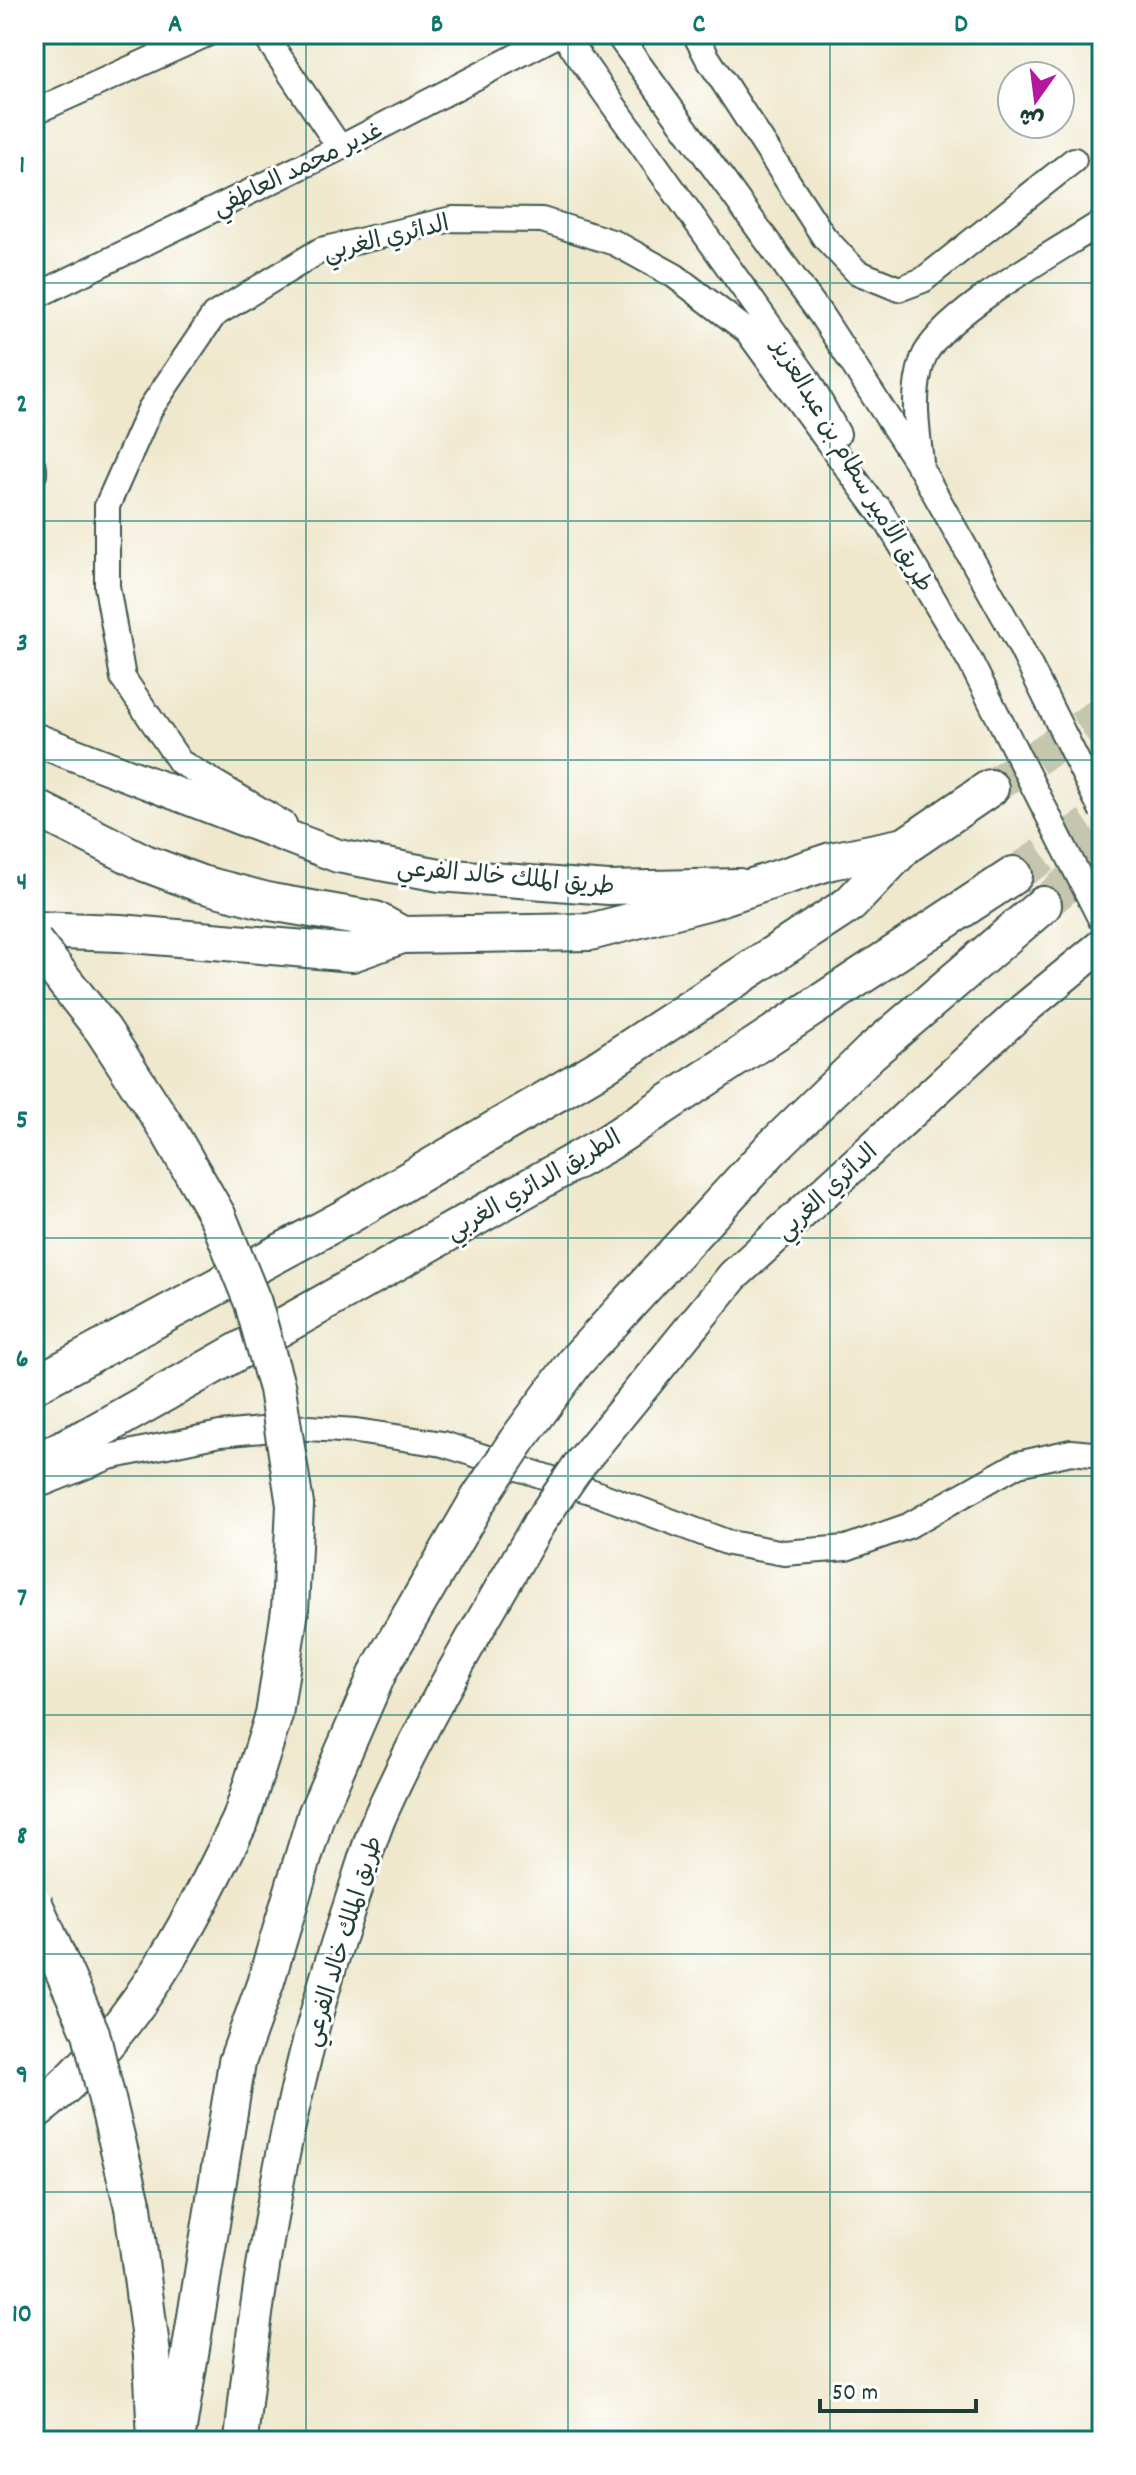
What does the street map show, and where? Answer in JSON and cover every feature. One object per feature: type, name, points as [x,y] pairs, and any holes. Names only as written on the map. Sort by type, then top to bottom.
[{"type":"highway","points":[[34,1385],[344,1218],[596,1070],[850,904],[905,846],[990,788]]},
{"type":"highway","points":[[34,807],[145,863],[201,884],[271,902],[375,920],[402,935]]},
{"type":"highway","points":[[34,930],[135,934],[352,953],[402,935],[590,932],[760,885],[831,861],[905,846]]},
{"type":"highway","name":"الطريق الدائري الغربي","points":[[34,1463],[92,1434],[609,1142],[1014,875]]},
{"type":"highway","points":[[176,2441],[237,2062],[265,1984],[316,1815],[380,1668],[478,1500],[575,1362],[770,1150],[870,1053],[1043,905]]},
{"type":"highway","points":[[34,942],[103,1030],[171,1135],[218,1217],[253,1303],[277,1389],[295,1505],[290,1610],[274,1715],[241,1819],[187,1930],[134,2012],[61,2091],[34,2112]]},
{"type":"highway","points":[[34,1904],[91,2033],[133,2207],[152,2355],[156,2441]]},
{"type":"main road","name":"طريق الملك خالد الفرعي","points":[[34,739],[338,856],[440,875],[608,888],[760,885]]},
{"type":"main road","name":"الدائري الغربي","points":[[539,1523],[579,1465],[733,1276],[1023,1010],[1102,945]]},
{"type":"main road","name":"طريق الملك خالد الفرعي","points":[[241,2441],[252,2323],[281,2161],[323,1983],[380,1817],[458,1664],[539,1523]]},
{"type":"street","points":[[34,112],[207,34]]},
{"type":"street","points":[[264,34],[340,148]]},
{"type":"street","name":"غدير محمد العاطفي","points":[[34,297],[340,148],[561,34]]},
{"type":"street","name":"طريق الأمير سطام بن عبدالعزيز","points":[[561,34],[807,378],[886,521],[970,661],[1102,922]]},
{"type":"street","name":"طريق الأمير سطام بن عبدالعزيز","points":[[617,34],[821,315],[921,469],[1014,634],[1102,811]]},
{"type":"street","points":[[695,34],[824,237],[857,272],[883,286],[899,289],[923,280],[1074,160]]},
{"type":"street","name":"الدائري الغربي","points":[[338,856],[180,762],[123,678],[107,586],[107,506],[150,409],[214,315],[321,250],[452,219],[542,220],[615,243],[675,276],[747,331],[886,521]]},
{"type":"street","points":[[921,469],[914,399],[924,357],[946,326],[1102,222]]},
{"type":"street","points":[[34,1487],[109,1457],[220,1434],[293,1427],[356,1431],[443,1444],[593,1492],[729,1543],[784,1553],[846,1548],[908,1526],[1018,1464],[1071,1452],[1102,1455]]},
{"type":"tunnel","points":[[990,788],[1102,714]]},
{"type":"tunnel","points":[[1014,875],[1102,816]]},
{"type":"tunnel","points":[[1043,905],[1102,854]]}]
